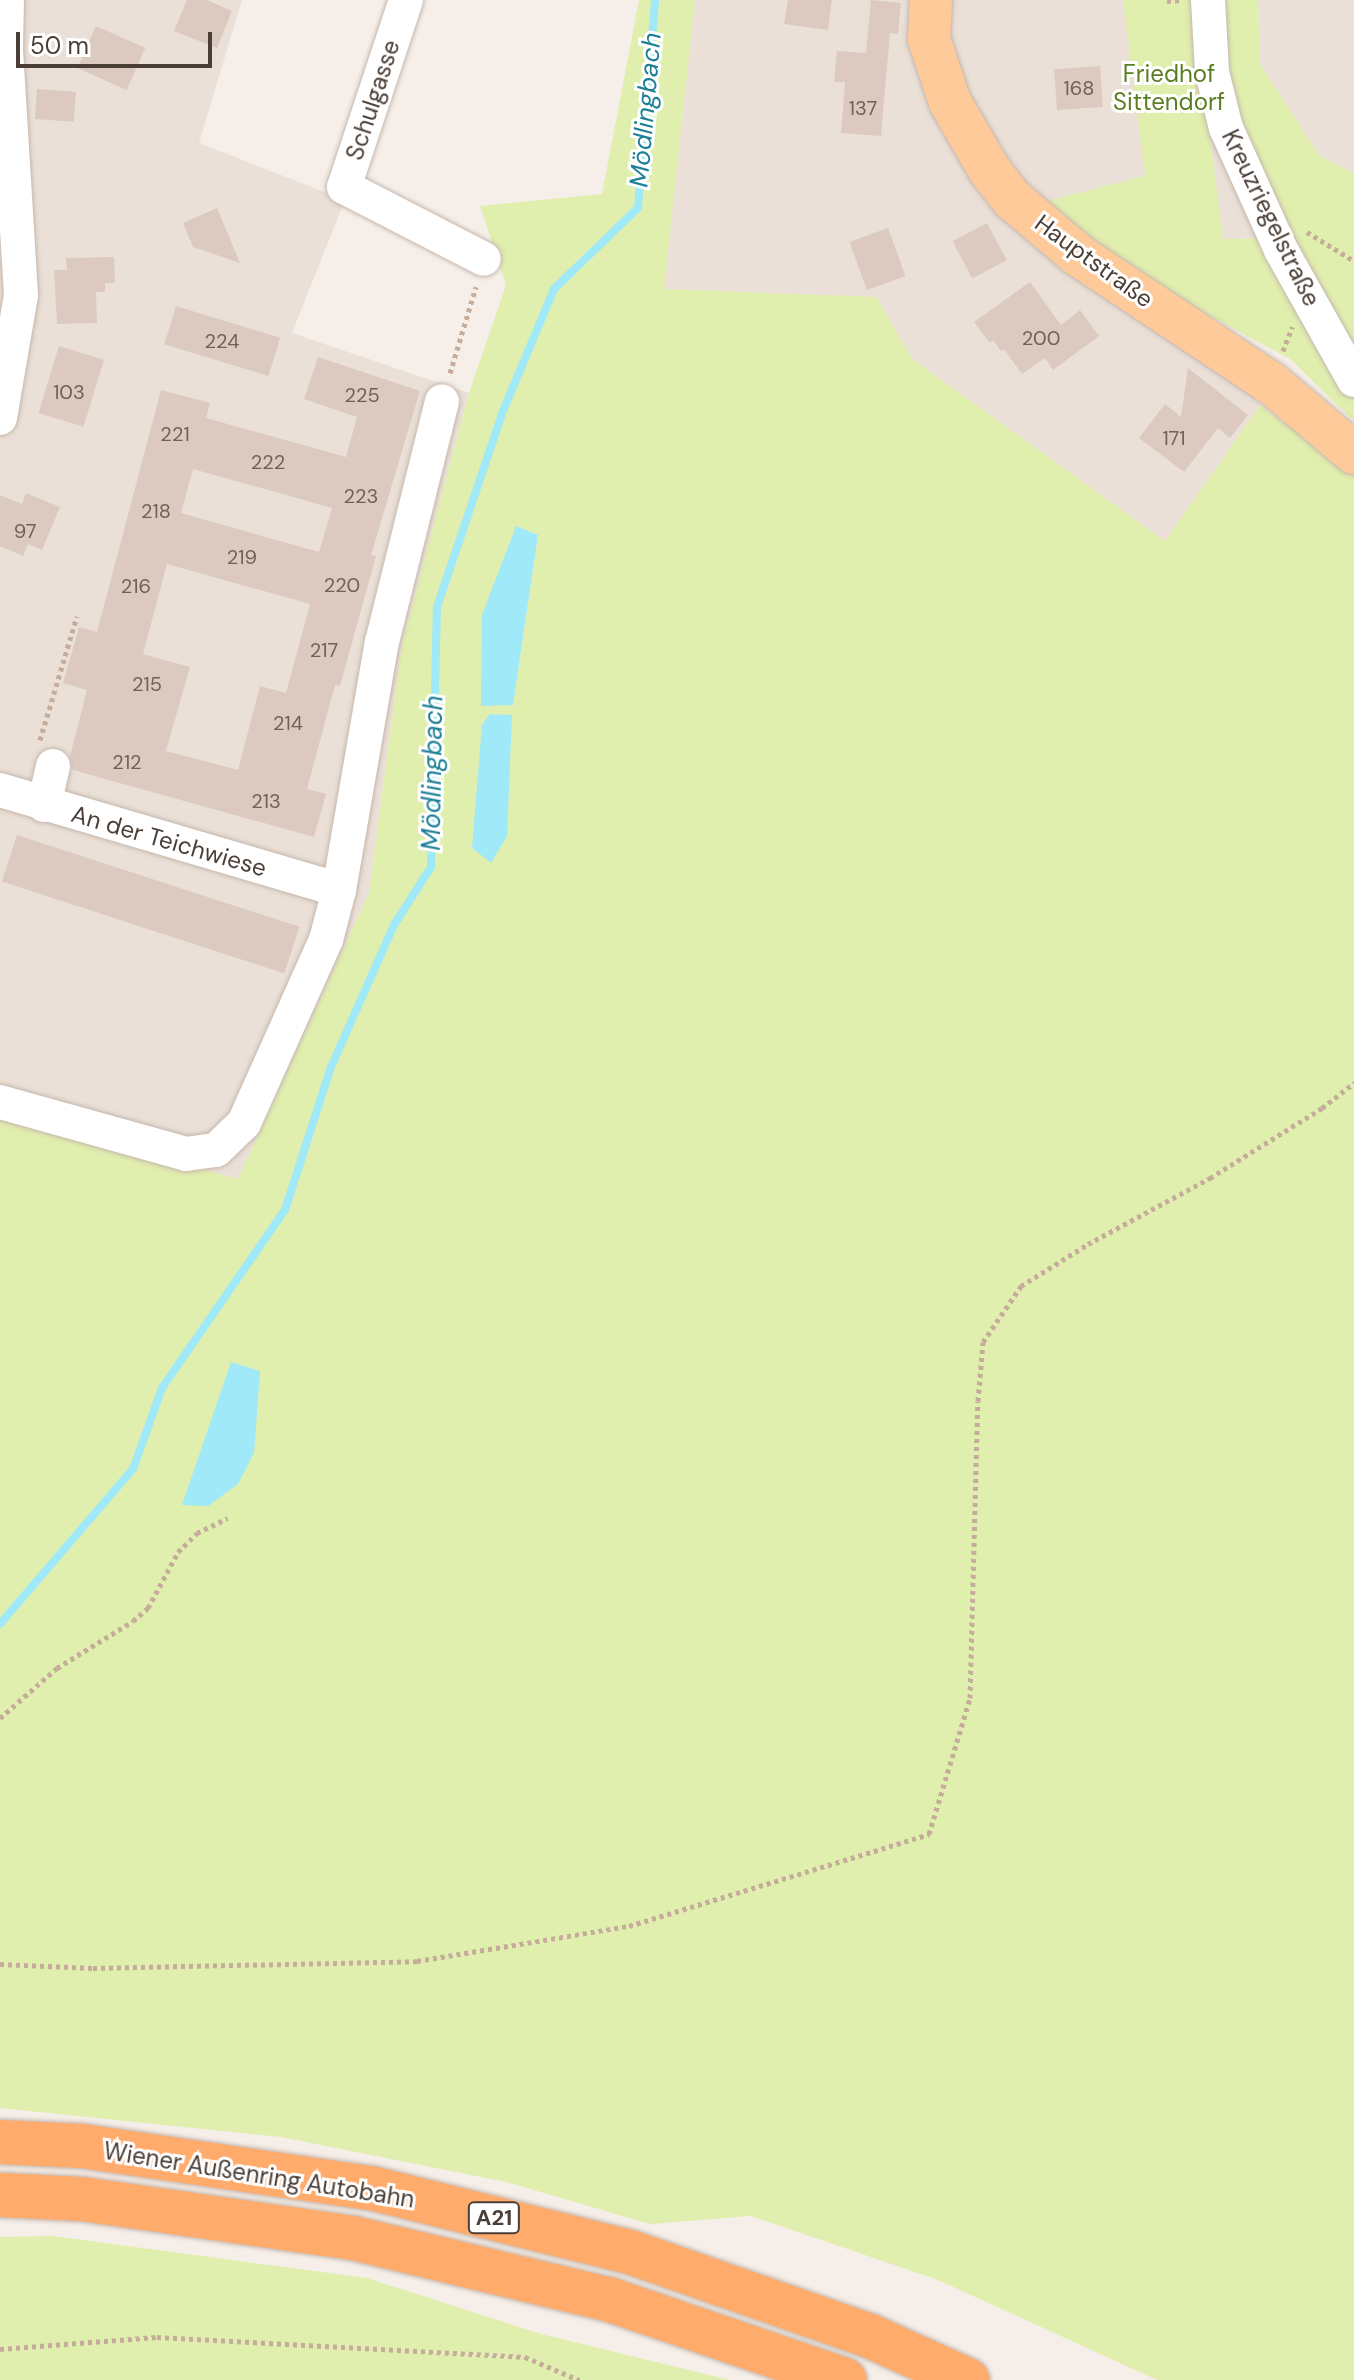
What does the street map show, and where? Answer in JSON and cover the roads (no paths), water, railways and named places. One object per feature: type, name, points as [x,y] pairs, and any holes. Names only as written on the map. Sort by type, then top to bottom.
[{"type":"highway","name":"Wiener Außenring Autobahn","points":[[0,2142],[82,2146],[387,2192],[630,2252],[870,2336],[967,2380]]},
{"type":"highway","name":"Wiener Außenring Autobahn","points":[[0,2195],[82,2199],[353,2238],[608,2299],[844,2380]]},
{"type":"main road","name":"Hauptstraße","points":[[931,0],[929,39],[950,102],[1012,199],[1078,255],[1271,383],[1354,453]]},
{"type":"street","points":[[0,418],[21,295],[6,50],[7,0]]},
{"type":"street","name":"Schulgasse","points":[[406,0],[344,187],[484,259]]},
{"type":"street","name":"Kreuzriegelstraße","points":[[1208,0],[1212,72],[1226,128],[1281,250],[1354,380]]},
{"type":"street","points":[[0,1102],[186,1154],[216,1150],[244,1123],[326,940],[339,890],[382,642],[442,401]]},
{"type":"street","points":[[22,798],[53,766]]},
{"type":"street","name":"An der Teichwiese","points":[[22,798],[339,890]]},
{"type":"water","points":[[516,526],[538,535],[513,705],[481,706],[482,615]]},
{"type":"water","points":[[490,714],[512,715],[507,836],[491,863],[472,848],[482,725]]},
{"type":"water","points":[[231,1362],[260,1371],[254,1453],[238,1484],[208,1506],[182,1505]]},
{"type":"waterway","name":"Mödlingbach","points":[[0,1624],[133,1469],[162,1388],[285,1210],[331,1067],[394,925],[431,867],[437,607],[503,411],[554,289],[638,208],[655,0]]},
{"type":"park label","name":"Friedhof Sittendorf","points":[[1169,88]]}]
